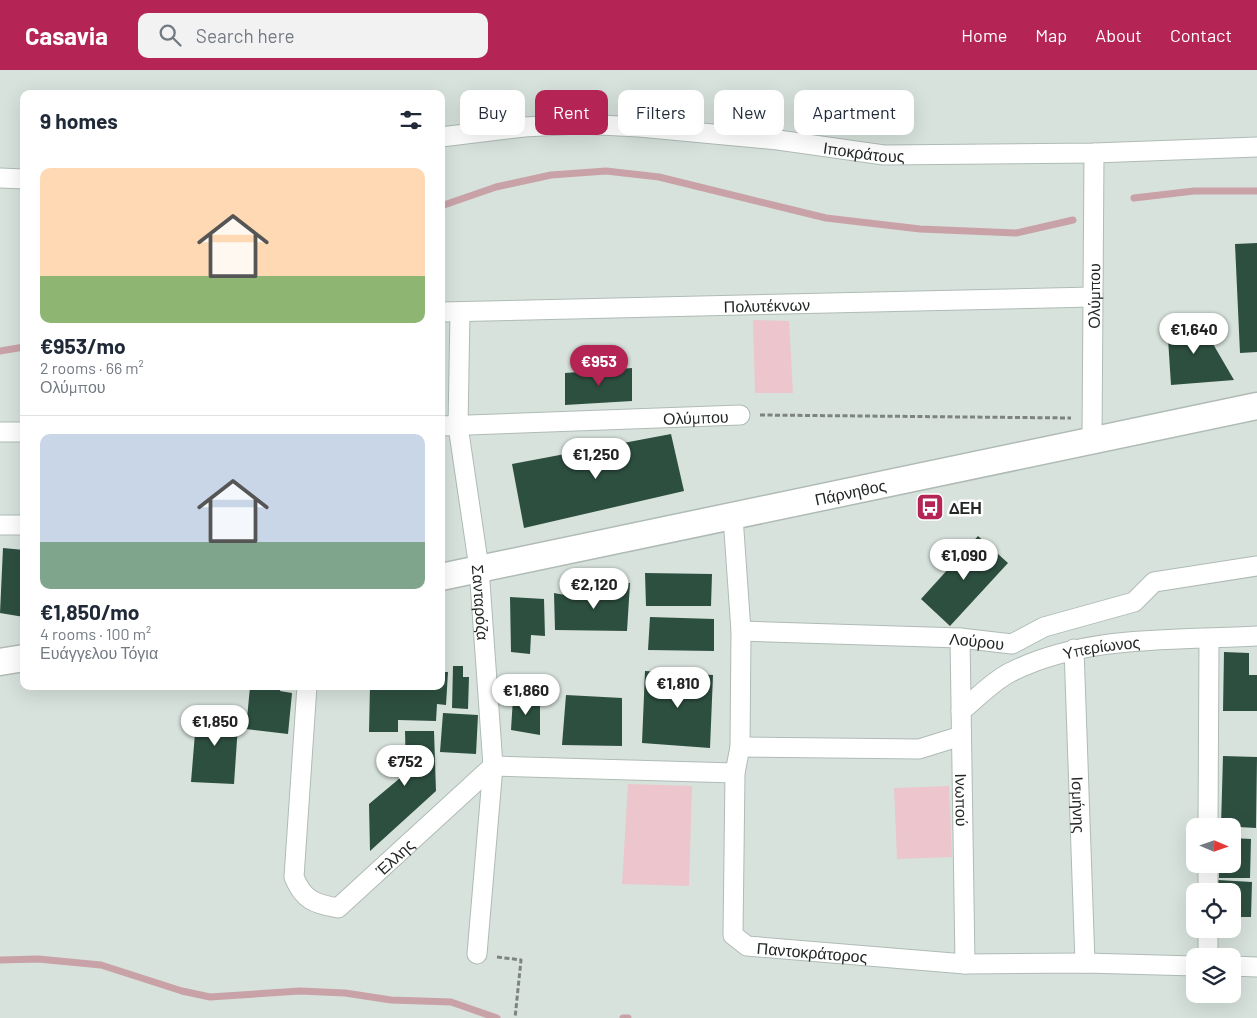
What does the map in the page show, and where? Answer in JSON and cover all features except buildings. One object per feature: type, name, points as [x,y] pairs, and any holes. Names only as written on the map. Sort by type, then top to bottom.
[{"type":"main road","name":"Πάρνηθος","points":[[445,576],[733,517],[1092,429],[1257,406]]},
{"type":"main road","points":[[0,662],[20,659]]},
{"type":"street","name":"Ιποκράτους","points":[[445,137],[580,124],[638,127],[778,140],[884,155],[1094,153],[1257,147]]},
{"type":"street","name":"Ολύμπου","points":[[1092,429],[1094,153]]},
{"type":"street","points":[[0,178],[20,179]]},
{"type":"street","name":"Πολυτέκνων","points":[[445,312],[1093,297]]},
{"type":"street","name":"Σανταρόζα","points":[[460,312],[450,426],[480,568],[494,766],[477,954]]},
{"type":"street","name":"Ολύμπου","points":[[450,426],[740,415]]},
{"type":"street","points":[[0,432],[20,432]]},
{"type":"street","name":"Παντοκράτορος","points":[[733,517],[741,632],[740,747],[735,773],[733,935],[747,946],[965,964],[1085,963],[1186,966]]},
{"type":"street","points":[[0,525],[20,525]]},
{"type":"street","name":"Λούρου","points":[[741,632],[960,638],[1012,644],[1044,627],[1134,602],[1154,582],[1257,566]]},
{"type":"street","name":"Υπερίωνος","points":[[961,710],[1008,673],[1074,649],[1105,643],[1257,636]]},
{"type":"street","name":"Ινωπού","points":[[960,638],[965,964]]},
{"type":"street","points":[[1208,818],[1209,639]]},
{"type":"street","name":"Ισμήνης","points":[[1074,649],[1085,963]]},
{"type":"street","name":"Έλλης","points":[[307,690],[294,877],[300,891],[317,904],[338,908],[494,766]]},
{"type":"street","points":[[740,747],[919,750],[961,736]]},
{"type":"street","points":[[494,766],[735,773]]},
{"type":"street","points":[[1241,966],[1257,967]]},
{"type":"path","points":[[740,415],[1092,429]]},
{"type":"path","points":[[477,954],[521,960],[515,1018]]},
{"type":"shaded area","points":[[753,320],[789,321],[793,393],[755,393]]},
{"type":"shaded area","points":[[628,784],[692,786],[689,886],[622,884]]},
{"type":"shaded area","points":[[949,786],[952,857],[897,859],[894,788]]},
{"type":"waterway","points":[[445,205],[496,187],[551,175],[606,171],[659,177],[826,218],[920,229],[1016,233],[1073,220]]},
{"type":"waterway","points":[[1134,198],[1194,191],[1257,191]]},
{"type":"waterway","points":[[0,351],[20,348]]},
{"type":"waterway","points":[[0,960],[38,959],[101,965],[182,991],[210,997],[300,991],[345,993],[391,1000],[451,1002],[497,1018]]},
{"type":"waterway","points":[[623,1018],[628,1018]]},
{"type":"place","name":"ΔΕΗ","points":[[930,507]]}]
